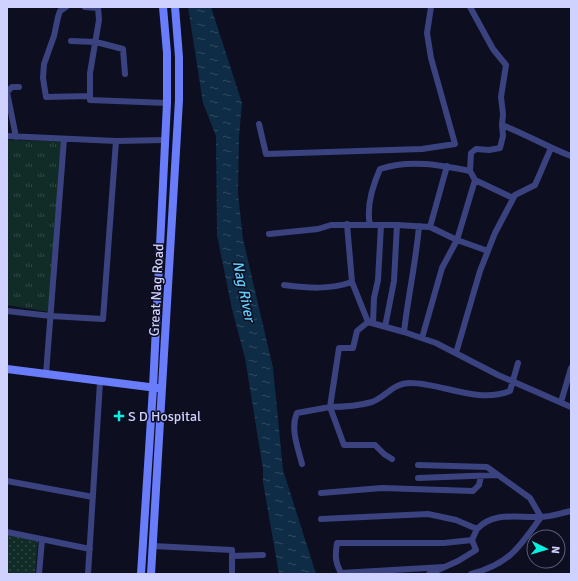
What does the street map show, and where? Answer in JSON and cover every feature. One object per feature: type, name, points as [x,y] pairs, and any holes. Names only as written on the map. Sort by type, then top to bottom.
[{"type":"main road","name":"Great Nag Road","points":[[141,574],[153,388],[167,103],[167,53],[163,7]]},
{"type":"main road","name":"Great Nag Road","points":[[151,574],[179,100],[179,57],[175,7]]},
{"type":"main road","points":[[7,369],[100,382],[163,388]]},
{"type":"street","points":[[66,7],[60,11],[54,36],[44,64],[43,78],[46,97],[90,96]]},
{"type":"street","points":[[85,7],[98,8],[96,42],[90,73],[90,100],[167,103]]},
{"type":"street","points":[[259,124],[266,154],[422,149],[455,144],[431,58],[428,33],[431,7]]},
{"type":"street","points":[[470,7],[493,49],[506,65],[501,97],[503,136],[500,148],[489,150],[476,149],[471,153],[470,171],[475,180],[513,198]]},
{"type":"street","points":[[71,41],[96,42],[122,49],[125,74]]},
{"type":"street","points":[[16,137],[7,92],[12,87],[19,87]]},
{"type":"street","points":[[502,125],[522,132],[551,148],[571,156]]},
{"type":"street","points":[[7,136],[116,141],[165,140]]},
{"type":"street","points":[[46,374],[64,139]]},
{"type":"street","points":[[7,311],[51,316],[103,319],[116,141]]},
{"type":"street","points":[[456,353],[480,271],[488,251],[513,198],[515,195],[535,185],[551,148]]},
{"type":"street","points":[[370,225],[368,216],[374,183],[380,169],[390,165],[433,163],[470,171]]},
{"type":"street","points":[[430,227],[447,166]]},
{"type":"street","points":[[422,338],[442,268],[457,240],[475,180]]},
{"type":"street","points":[[269,234],[347,224],[419,226],[430,227],[457,240],[488,251]]},
{"type":"street","points":[[347,224],[352,282],[370,323]]},
{"type":"street","points":[[370,323],[378,280],[381,225]]},
{"type":"street","points":[[385,327],[394,280],[397,225]]},
{"type":"street","points":[[404,332],[408,295],[415,265],[419,226]]},
{"type":"street","points":[[284,286],[318,288],[338,287],[352,282]]},
{"type":"street","points":[[392,458],[384,454],[375,445],[344,444],[330,407],[339,348],[353,348],[357,331],[370,323],[422,338],[571,407]]},
{"type":"street","points":[[302,464],[295,434],[294,420],[296,413],[330,407],[351,407],[357,404],[372,402],[384,396],[396,385],[409,383],[455,392],[503,394],[510,391],[518,363]]},
{"type":"street","points":[[560,402],[571,368]]},
{"type":"street","points":[[88,574],[100,382]]},
{"type":"street","points":[[418,465],[487,467],[530,498],[541,517]]},
{"type":"street","points":[[418,478],[497,475]]},
{"type":"street","points":[[321,493],[382,488],[473,491],[476,489],[481,476]]},
{"type":"street","points":[[7,481],[93,497]]},
{"type":"street","points":[[428,574],[476,550],[472,540],[477,529],[482,524],[492,519],[505,516],[541,517],[571,511]]},
{"type":"street","points":[[321,519],[428,514],[456,520],[477,529]]},
{"type":"street","points":[[471,574],[504,562],[520,545],[541,517]]},
{"type":"street","points":[[7,532],[90,550]]},
{"type":"street","points":[[40,574],[42,540]]},
{"type":"street","points":[[444,567],[341,573],[336,564],[335,556],[337,543],[444,544],[472,540]]},
{"type":"street","points":[[153,546],[232,550],[232,574]]},
{"type":"street","points":[[232,556],[263,555]]},
{"type":"green space","points":[[7,140],[62,141],[49,312],[7,305]]},
{"type":"green space","points":[[7,535],[38,541],[35,574],[7,574]]},
{"type":"water","name":"Nag River","points":[[188,7],[211,7],[242,103],[239,136],[238,194],[243,239],[273,368],[283,470],[316,574],[279,574],[263,482],[263,469],[245,358],[232,309],[217,235],[216,136],[203,103]]},
{"type":"place","name":"S D Hospital","points":[[119,416]]}]
